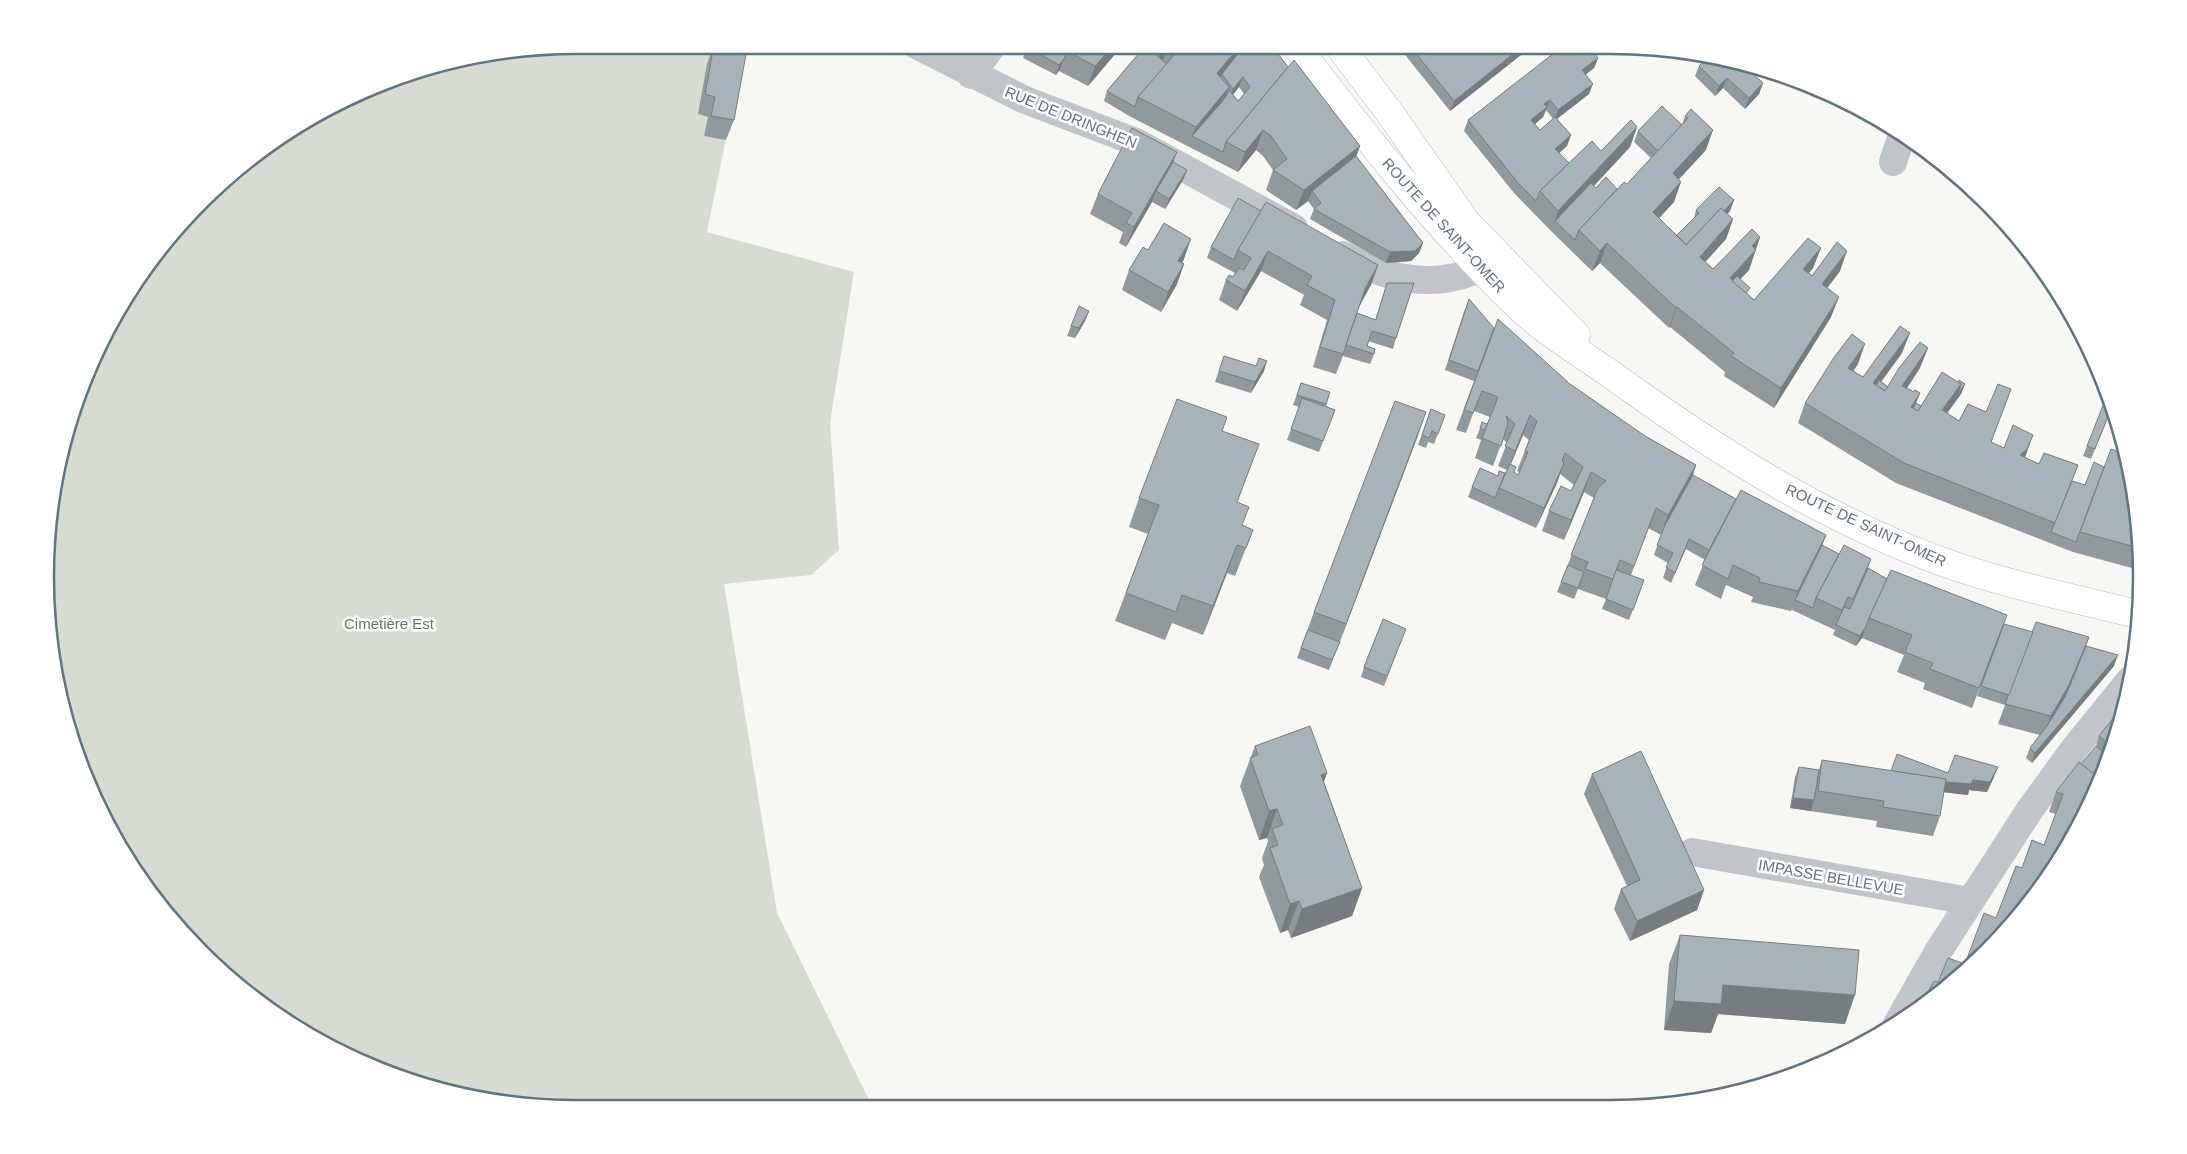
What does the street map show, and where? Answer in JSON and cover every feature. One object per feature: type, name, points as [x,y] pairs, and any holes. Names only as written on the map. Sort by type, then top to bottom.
[{"type":"main road","name":"ROUTE DE SAINT-OMER","points":[[1302,54],[1400,180],[1489,263],[1562,320],[1616,378],[1735,460],[1788,490],[1940,561],[1977,574],[2132,613]]},
{"type":"main road","name":"ROUTE DE SAINT-OMER","points":[[1345,54],[1392,116],[1489,263]]},
{"type":"street","name":"RUE DE DRINGHEN","points":[[932,54],[971,75],[1043,108],[1136,142],[1378,273],[1413,279],[1459,276],[1489,263]]},
{"type":"street","points":[[971,75],[987,54]]},
{"type":"street","points":[[1893,162],[1900,141]]},
{"type":"street","points":[[1906,1009],[1939,950],[2034,803],[2119,693]]},
{"type":"street","name":"IMPASSE BELLEVUE","points":[[1692,852],[1970,901]]},
{"type":"green space","name":"Cimetière Est","points":[[577,54],[743,54],[707,232],[854,272],[830,423],[839,550],[811,575],[724,584],[777,913],[869,1100],[577,1100],[509,1096],[442,1082],[377,1060],[315,1030],[286,1012],[258,992],[207,947],[162,896],[124,839],[94,777],[82,745],[64,679],[58,645],[54,577],[55,543],[58,509],[72,442],[94,377],[108,346],[124,315],[162,258],[207,207],[232,184],[258,162],[315,124],[377,94],[409,82],[475,64],[509,58]]},
{"type":"building","points":[[712,54],[746,54],[734,120],[711,116],[715,97],[705,94]]},
{"type":"building","points":[[1039,54],[1066,54],[1059,65]]},
{"type":"building","points":[[1073,54],[1106,54],[1095,66]]},
{"type":"building","points":[[1138,54],[1155,54],[1167,64],[1138,97],[1135,107],[1107,91]]},
{"type":"building","points":[[1175,54],[1233,54],[1217,73],[1229,87],[1196,127],[1138,97]]},
{"type":"building","points":[[1238,54],[1278,54],[1288,67],[1226,142],[1223,152],[1192,136],[1226,97],[1229,90],[1238,101],[1250,87],[1243,77],[1233,89],[1222,74]]},
{"type":"building","points":[[1416,54],[1513,54],[1454,101]]},
{"type":"building","points":[[1553,54],[1595,54],[1598,58],[1582,70],[1593,84],[1558,110],[1550,100],[1544,104],[1547,107],[1531,120],[1540,130],[1555,117],[1571,135],[1555,149],[1569,163],[1540,191],[1536,201],[1518,183],[1468,120]]},
{"type":"building","points":[[1294,60],[1360,146],[1304,190],[1273,170],[1287,159],[1271,136],[1263,130],[1245,152],[1226,142]]},
{"type":"building","points":[[1703,62],[1745,72],[1754,75],[1763,83],[1749,98],[1727,78],[1719,86],[1699,66]]},
{"type":"building","points":[[1662,106],[1682,125],[1658,151],[1638,131]]},
{"type":"building","points":[[1691,109],[1713,130],[1673,173],[1681,182],[1653,212],[1686,245],[1721,208],[1733,219],[1700,257],[1713,269],[1752,229],[1760,237],[1752,246],[1756,250],[1730,278],[1754,300],[1808,238],[1821,248],[1803,269],[1812,276],[1837,242],[1847,251],[1822,284],[1839,297],[1781,388],[1731,356],[1734,353],[1676,308],[1607,243],[1600,251],[1579,230],[1624,182],[1627,184],[1688,118],[1685,116]]},
{"type":"building","points":[[1631,120],[1637,127],[1558,211],[1540,191],[1592,141],[1601,151]]},
{"type":"building","points":[[1132,128],[1177,152],[1134,227],[1126,223],[1132,213],[1098,194]]},
{"type":"building","points":[[1356,156],[1423,243],[1415,251],[1390,252],[1314,209],[1321,203],[1312,191]]},
{"type":"building","points":[[1173,162],[1187,170],[1169,199],[1156,191]]},
{"type":"building","points":[[1606,177],[1617,189],[1579,230],[1575,240],[1555,221],[1591,183],[1596,188]]},
{"type":"building","points":[[1719,187],[1734,200],[1724,211],[1721,208],[1686,245],[1677,235],[1699,213],[1696,210]]},
{"type":"building","points":[[1238,198],[1261,211],[1234,260],[1211,247]]},
{"type":"building","points":[[1266,202],[1378,265],[1365,289],[1343,354],[1320,347],[1335,300],[1307,285],[1312,276],[1268,251],[1245,291],[1226,280],[1229,275],[1233,277],[1239,268],[1244,270],[1251,258],[1238,250]]},
{"type":"building","points":[[1164,223],[1191,239],[1178,261],[1184,264],[1168,292],[1129,270],[1143,247],[1148,250]]},
{"type":"building","points":[[1737,276],[1750,288],[1746,293],[1732,281]]},
{"type":"building","points":[[1387,283],[1414,283],[1396,338],[1372,331],[1367,346],[1375,349],[1374,354],[1346,345],[1357,313],[1376,320]]},
{"type":"building","points":[[1469,299],[1494,328],[1478,371],[1449,360]]},
{"type":"building","points":[[1079,306],[1089,311],[1079,328],[1071,326]]},
{"type":"building","points":[[1498,319],[1570,384],[1645,436],[1696,465],[1668,515],[1656,508],[1634,566],[1620,560],[1613,579],[1585,569],[1588,562],[1571,555],[1598,488],[1606,481],[1591,472],[1571,520],[1549,511],[1561,486],[1571,491],[1583,467],[1565,453],[1562,461],[1564,463],[1544,508],[1499,488],[1510,464],[1516,467],[1514,472],[1518,475],[1528,452],[1525,451],[1537,421],[1530,415],[1515,451],[1505,446],[1515,424],[1506,416],[1508,423],[1501,446],[1482,438],[1498,397],[1482,391],[1473,413],[1464,410]]},
{"type":"building","points":[[1900,326],[1910,333],[1873,383],[1885,391],[1899,368],[1920,342],[1928,348],[1902,386],[1920,393],[1911,407],[1918,411],[1942,372],[1961,384],[1942,410],[1959,421],[1968,404],[1986,412],[1998,384],[2011,389],[1991,442],[2004,448],[2013,425],[2033,435],[2027,449],[2020,455],[2039,464],[2044,453],[2078,465],[2055,523],[1904,463],[1805,403],[1835,356],[1852,334],[1865,344],[1848,368],[1863,377]]},
{"type":"building","points":[[1224,356],[1256,366],[1259,358],[1267,361],[1255,382],[1219,371]]},
{"type":"building","points":[[1879,380],[1888,387],[1885,391],[1876,385]]},
{"type":"building","points":[[1959,380],[1965,384],[1958,394],[1961,384],[1958,382]]},
{"type":"building","points":[[1301,383],[1330,392],[1326,404],[1297,395]]},
{"type":"building","points":[[1302,398],[1335,410],[1323,441],[1291,429]]},
{"type":"building","points":[[1177,399],[1227,417],[1222,431],[1259,444],[1237,502],[1249,507],[1242,525],[1253,530],[1246,548],[1237,545],[1213,606],[1182,595],[1176,612],[1126,593],[1159,505],[1139,498]]},
{"type":"building","points":[[1395,401],[1426,412],[1346,624],[1314,612]]},
{"type":"building","points":[[1916,403],[1921,406],[1918,411],[1913,408]]},
{"type":"building","points":[[2103,405],[2108,418],[2095,449],[2087,446]]},
{"type":"building","points":[[1431,409],[1445,415],[1438,434],[1432,431],[1429,438],[1422,435]]},
{"type":"building","points":[[1482,422],[1487,424],[1485,430],[1480,428]]},
{"type":"building","points":[[2111,449],[2117,451],[2129,509],[2132,546],[2080,532]]},
{"type":"building","points":[[2094,462],[2104,467],[2076,542],[2051,532],[2072,481],[2085,485]]},
{"type":"building","points":[[1480,468],[1498,476],[1499,471],[1505,473],[1495,498],[1472,487]]},
{"type":"building","points":[[1693,475],[1736,499],[1709,550],[1689,539],[1675,573],[1666,567],[1673,553],[1657,545],[1665,525]]},
{"type":"building","points":[[1741,490],[1826,535],[1798,591],[1759,582],[1760,578],[1733,565],[1728,579],[1702,565]]},
{"type":"building","points":[[1822,545],[1839,554],[1816,598],[1813,608],[1795,600]]},
{"type":"building","points":[[1844,545],[1871,559],[1853,599],[1848,597],[1842,610],[1816,598]]},
{"type":"building","points":[[1568,565],[1584,572],[1578,588],[1561,582]]},
{"type":"building","points":[[1868,568],[1887,579],[1860,636],[1836,625],[1844,607],[1850,609]]},
{"type":"building","points":[[1616,570],[1644,580],[1633,610],[1606,599]]},
{"type":"building","points":[[1891,570],[2007,615],[1979,688],[1930,669],[1933,663],[1905,652],[1912,635],[1869,618]]},
{"type":"building","points":[[1383,619],[1406,629],[1387,676],[1364,667]]},
{"type":"building","points":[[2036,622],[2089,637],[2069,685],[2051,716],[2005,704]]},
{"type":"building","points":[[2004,624],[2033,632],[2009,695],[1981,686]]},
{"type":"building","points":[[1308,630],[1340,642],[1332,660],[1301,648]]},
{"type":"building","points":[[2086,646],[2118,655],[2035,753],[2030,748],[2047,726],[2066,695]]},
{"type":"building","points":[[2113,718],[2106,742],[2099,736]]},
{"type":"building","points":[[1310,726],[1327,773],[1321,775],[1362,888],[1302,909],[1299,901],[1290,904],[1270,848],[1278,845],[1272,829],[1283,825],[1277,809],[1269,811],[1250,758],[1258,755],[1255,746]]},
{"type":"building","points":[[2096,746],[2102,752],[2094,774],[2081,764]]},
{"type":"building","points":[[1641,751],[1704,890],[1637,921],[1621,889],[1640,880],[1592,774]]},
{"type":"building","points":[[1897,754],[1948,773],[1955,755],[1998,767],[1990,782],[1973,780],[1971,784],[1945,782],[1946,779],[1891,771]]},
{"type":"building","points":[[1822,760],[1946,779],[1940,816],[1883,807],[1884,801],[1818,791]]},
{"type":"building","points":[[2079,762],[2094,774],[2063,839],[2045,868],[2003,922],[1967,959],[1984,913],[1996,918],[2016,866],[2022,868],[2032,840],[2044,845],[2063,794],[2056,792]]},
{"type":"building","points":[[1799,767],[1819,770],[1814,800],[1793,798]]},
{"type":"building","points":[[1680,935],[1859,950],[1855,995],[1723,985],[1721,1004],[1674,1001]]},
{"type":"building","points":[[1948,958],[1962,963],[1928,993],[1934,981],[1938,982]]}]
